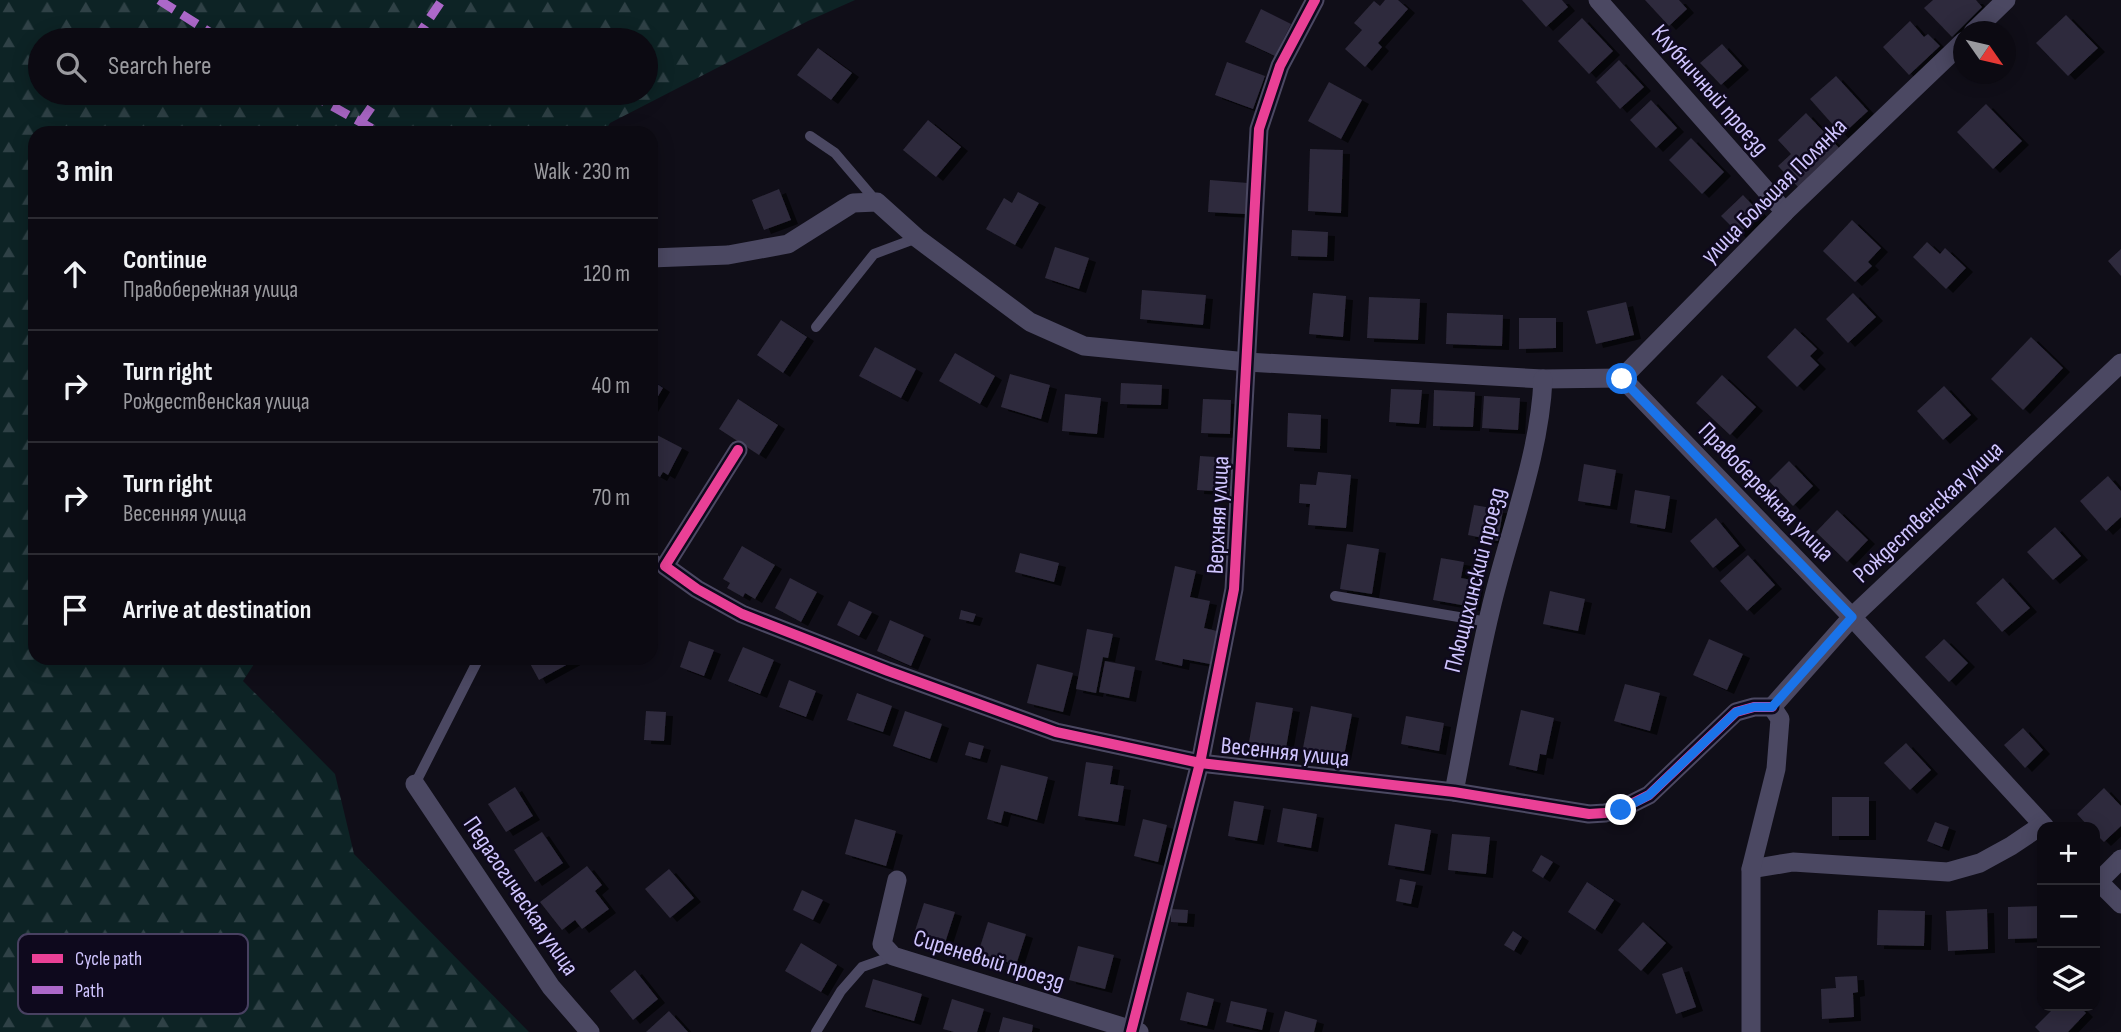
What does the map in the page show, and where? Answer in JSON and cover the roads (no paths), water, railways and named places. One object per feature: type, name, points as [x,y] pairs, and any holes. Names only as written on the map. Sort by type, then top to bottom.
[{"type":"street","name":"Верхняя улица","points":[[1134,1031],[1200,763],[1236,579],[1259,129],[1280,66],[1315,0]]},
{"type":"street","name":"Клубничный проезд","points":[[1598,0],[1785,212]]},
{"type":"street","points":[[1984,21],[2006,0]]},
{"type":"street","name":"улица Большая Полянка","points":[[1622,379],[1785,212],[1953,52]]},
{"type":"street","points":[[658,258],[728,255],[788,244],[853,203],[877,202],[917,238],[1030,322],[1084,346],[1247,362],[1543,379],[1622,379]]},
{"type":"street","name":"Рождественская улица","points":[[1772,707],[1852,617],[2121,363]]},
{"type":"street","name":"Плющихинский проезд","points":[[1454,792],[1488,622],[1542,406],[1543,379]]},
{"type":"street","name":"Правобережная улица","points":[[1622,379],[1852,617],[2040,822]]},
{"type":"street","points":[[658,562],[738,450]]},
{"type":"street","name":"Весенняя улица","points":[[658,562],[697,589],[743,614],[888,671],[1056,732],[1200,763],[1454,792],[1589,814],[1621,810],[1649,795],[1736,712],[1754,707],[1772,707]]},
{"type":"street","points":[[1751,1032],[1751,869],[1776,769],[1780,719],[1772,707]]},
{"type":"street","name":"Педагогическая улица","points":[[415,784],[551,987],[590,1032]]},
{"type":"street","points":[[1751,869],[1793,862],[1948,872],[1980,863],[2037,830]]},
{"type":"street","points":[[2100,877],[2121,859]]},
{"type":"street","points":[[893,956],[883,944],[897,880]]},
{"type":"street","points":[[2100,883],[2121,904]]},
{"type":"street","name":"Сиреневый проезд","points":[[893,956],[1134,1031]]},
{"type":"lane","points":[[810,136],[835,153],[877,202]]},
{"type":"lane","points":[[816,327],[874,254],[917,238]]},
{"type":"lane","points":[[1335,596],[1488,622]]},
{"type":"lane","points":[[415,784],[475,665]]},
{"type":"lane","name":"Сиреневый проезд","points":[[816,1032],[841,991],[862,967],[893,956]]}]
